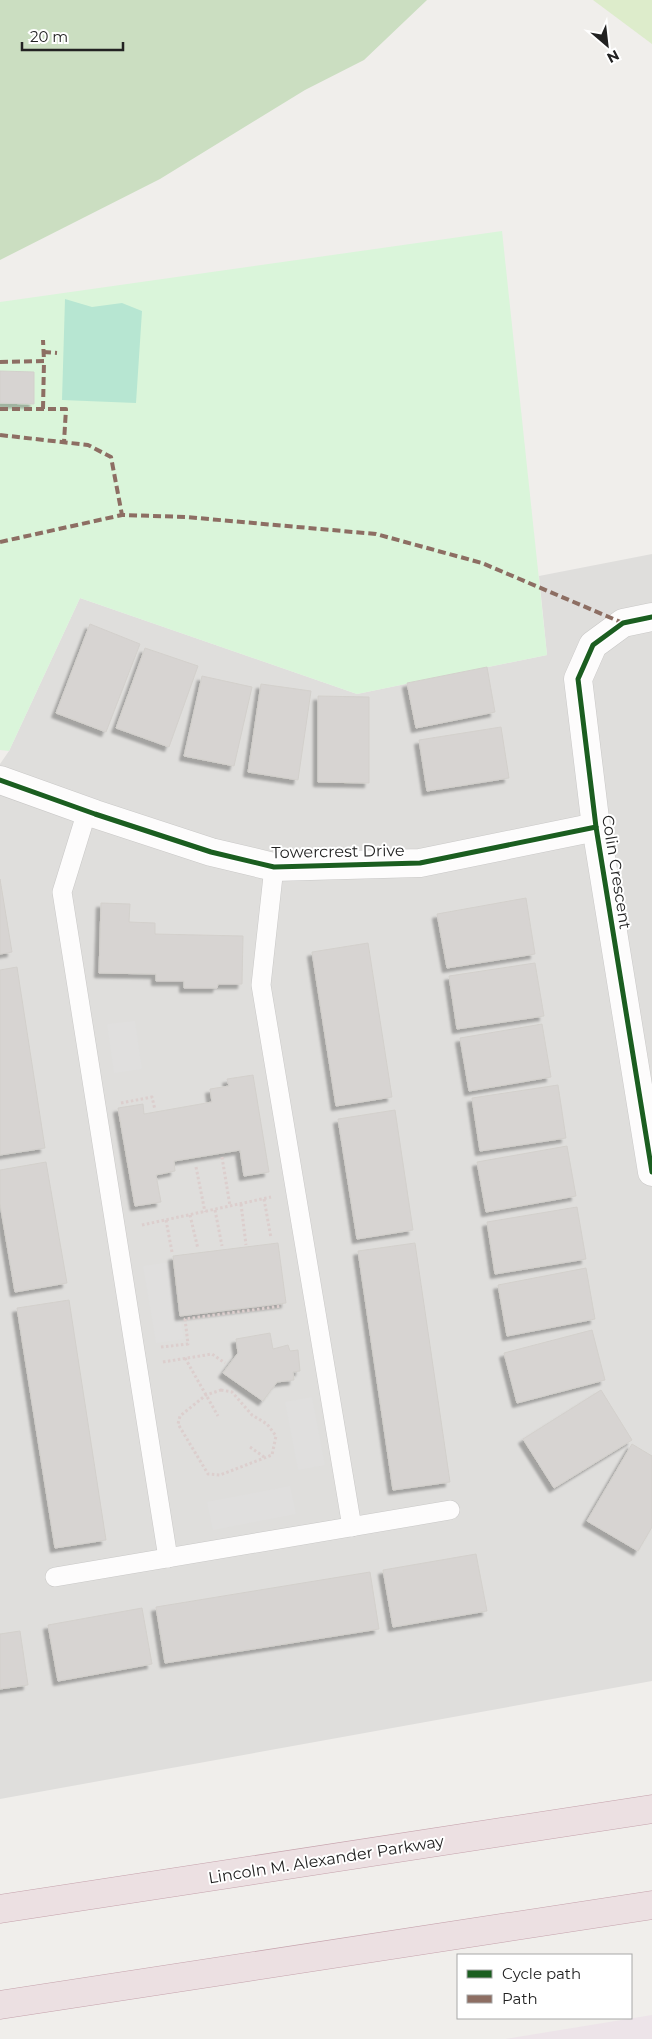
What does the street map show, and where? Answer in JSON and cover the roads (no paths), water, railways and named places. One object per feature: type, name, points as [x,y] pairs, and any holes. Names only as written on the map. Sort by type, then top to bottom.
[{"type":"highway","name":"Lincoln M. Alexander Parkway","points":[[0,1909],[652,1809]]},
{"type":"highway","points":[[0,2005],[652,1905]]},
{"type":"street","name":"Colin Crescent","points":[[652,617],[623,623],[593,645],[578,678],[596,826],[652,1172]]},
{"type":"street","name":"Towercrest Drive","points":[[0,780],[211,852],[274,867],[420,862],[596,826]]},
{"type":"lane","points":[[87,811],[62,892],[168,1558]]},
{"type":"lane","points":[[274,867],[261,985],[352,1527]]},
{"type":"lane","points":[[55,1577],[450,1510]]}]
